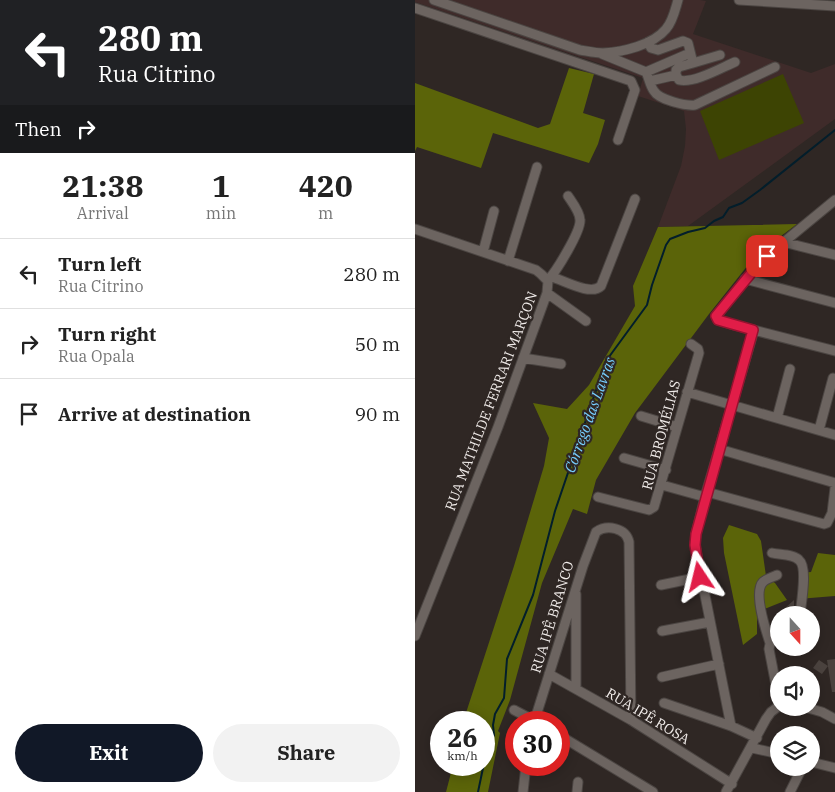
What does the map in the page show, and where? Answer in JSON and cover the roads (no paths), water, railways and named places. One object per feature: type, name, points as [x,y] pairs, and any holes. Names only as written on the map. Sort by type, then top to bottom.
[{"type":"street","points":[[434,0],[580,50],[600,53],[646,72],[653,91],[658,96],[690,106],[775,67]]},
{"type":"street","points":[[600,53],[622,50],[656,38],[668,27],[678,0]]},
{"type":"street","points":[[739,0],[835,6]]},
{"type":"street","points":[[415,8],[631,81],[635,90],[618,140]]},
{"type":"street","points":[[648,42],[651,48],[658,50],[686,41],[693,63]]},
{"type":"street","points":[[646,72],[690,53]]},
{"type":"street","points":[[719,54],[679,68],[676,70],[676,75],[679,80],[683,81],[735,62]]},
{"type":"street","points":[[650,81],[676,75]]},
{"type":"street","points":[[508,261],[537,167]]},
{"type":"street","points":[[568,196],[580,216],[580,225],[558,268],[550,279],[589,290],[598,290],[601,286],[635,199]]},
{"type":"street","points":[[833,204],[783,242],[757,266],[718,313],[717,318],[729,324],[835,351]]},
{"type":"street","points":[[483,252],[494,211]]},
{"type":"street","name":"RUA MATHILDE FERRARI MARÇON","points":[[415,229],[536,270],[550,279],[547,293],[498,427],[417,623],[415,636]]},
{"type":"street","points":[[783,242],[835,255]]},
{"type":"street","points":[[745,280],[835,302]]},
{"type":"street","points":[[547,293],[586,321]]},
{"type":"street","points":[[731,726],[695,545],[706,494],[753,330]]},
{"type":"street","name":"RUA BROMÉLIAS","points":[[598,497],[649,510],[656,504],[699,353],[698,349],[691,344]]},
{"type":"street","points":[[523,358],[561,364]]},
{"type":"street","points":[[777,418],[789,369]]},
{"type":"street","points":[[819,430],[833,378]]},
{"type":"street","points":[[687,392],[835,435]]},
{"type":"street","points":[[641,416],[677,427]]},
{"type":"street","points":[[719,449],[835,483]]},
{"type":"street","points":[[624,458],[666,470]]},
{"type":"street","points":[[662,484],[819,524],[827,523],[832,513],[835,488]]},
{"type":"street","name":"RUA IPÊ BRANCO","points":[[538,711],[574,591],[596,532],[604,528],[621,531],[626,534],[629,542],[631,720]]},
{"type":"street","points":[[772,553],[792,557],[799,560],[803,565],[801,606]]},
{"type":"street","points":[[770,654],[770,643],[762,617],[760,589],[763,582],[777,574]]},
{"type":"street","points":[[661,585],[700,577]]},
{"type":"street","points":[[574,591],[577,596],[576,688]]},
{"type":"street","points":[[662,631],[710,622]]},
{"type":"street","points":[[662,677],[719,664]]},
{"type":"street","name":"RUA IPÊ ROSA","points":[[549,674],[631,720],[732,784]]},
{"type":"street","points":[[664,702],[731,726],[757,738]]},
{"type":"street","points":[[820,711],[835,719]]},
{"type":"street","points":[[726,792],[770,714]]},
{"type":"street","points":[[570,743],[653,792]]},
{"type":"street","points":[[752,748],[770,752]]},
{"type":"street","points":[[820,764],[835,768]]},
{"type":"street","points":[[523,792],[525,776]]},
{"type":"street","points":[[790,792],[798,776]]},
{"type":"street","points":[[577,792],[579,782]]},
{"type":"waterway","name":"Córrego das Lavras","points":[[478,792],[483,768],[494,735],[495,714],[504,698],[507,659],[533,595],[555,511],[606,361],[647,305],[666,245],[670,239],[705,228],[723,217],[729,208],[742,203],[760,190],[835,130]]}]
